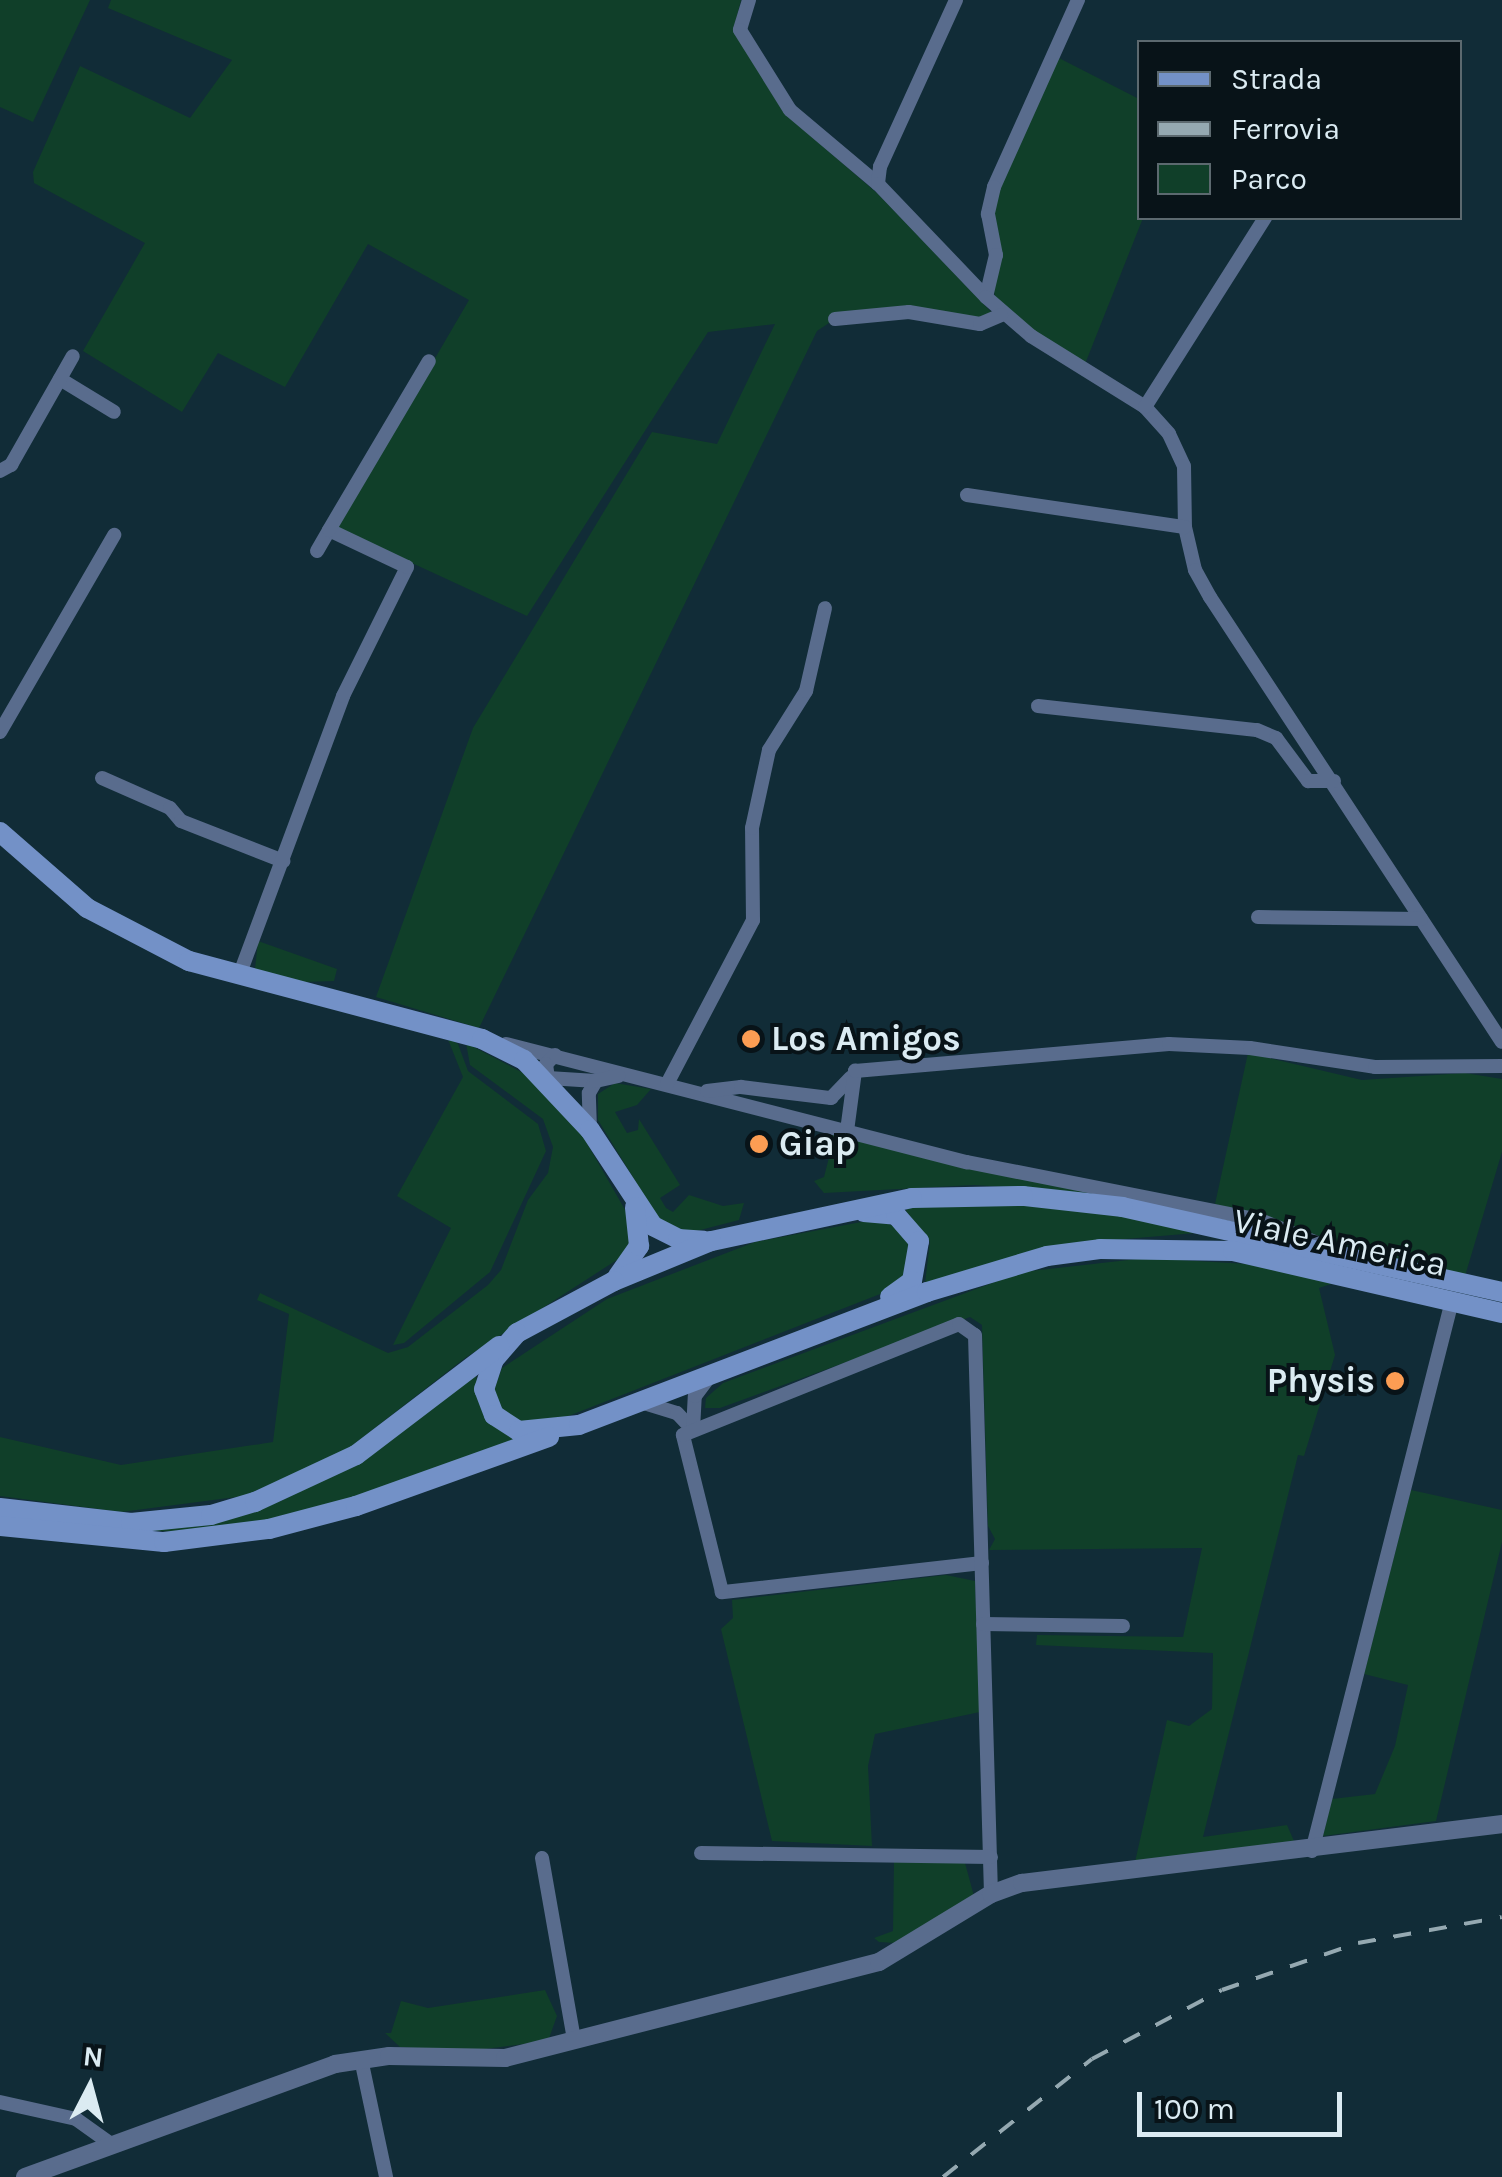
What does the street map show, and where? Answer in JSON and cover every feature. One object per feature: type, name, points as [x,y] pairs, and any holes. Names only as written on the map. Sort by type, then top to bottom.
[{"type":"main road","points":[[0,832],[87,908],[189,961],[482,1039],[548,1078],[590,1130],[633,1200],[662,1233],[712,1241]]},
{"type":"main road","name":"Viale America","points":[[832,1210],[912,1198],[1023,1196],[1123,1208],[1502,1292]]},
{"type":"main road","points":[[614,1281],[639,1246],[633,1200]]},
{"type":"main road","points":[[0,1508],[131,1523],[210,1515],[255,1502],[356,1454],[517,1334],[614,1281],[712,1241],[832,1210],[896,1216],[919,1241],[912,1281],[868,1312],[579,1425],[356,1506],[269,1529],[164,1542],[0,1526]]},
{"type":"main road","name":"Viale America","points":[[868,1312],[1047,1256],[1163,1245],[1233,1250],[1502,1313]]},
{"type":"main road","points":[[517,1334],[487,1374],[485,1401],[494,1414],[530,1432],[579,1425]]},
{"type":"street","points":[[749,0],[740,30],[790,110],[878,184],[1001,315],[1145,407],[1170,434],[1184,466],[1185,527],[1210,597],[1334,780],[1502,1042]]},
{"type":"street","points":[[878,184],[880,167],[956,0]]},
{"type":"street","points":[[986,297],[996,254],[988,214],[994,187],[1078,0]]},
{"type":"street","points":[[1145,407],[1264,220]]},
{"type":"street","points":[[834,319],[908,312],[980,324],[1001,315]]},
{"type":"street","points":[[0,471],[11,466],[73,356]]},
{"type":"street","points":[[317,551],[429,361]]},
{"type":"street","points":[[60,380],[114,412]]},
{"type":"street","points":[[966,495],[1185,527]]},
{"type":"street","points":[[239,976],[343,696],[407,567],[329,530]]},
{"type":"street","points":[[0,732],[114,534]]},
{"type":"street","points":[[667,1084],[753,920],[752,828],[769,750],[806,691],[825,608]]},
{"type":"street","points":[[1038,706],[1257,730],[1276,738],[1308,781],[1334,780]]},
{"type":"street","points":[[102,778],[170,808],[180,821],[282,861]]},
{"type":"street","points":[[1258,917],[1421,919]]},
{"type":"street","points":[[482,1039],[848,1130],[1260,1220],[1357,1260]]},
{"type":"street","points":[[700,1092],[741,1087],[832,1098],[856,1071],[1133,1044],[1250,1048],[1376,1067],[1502,1066]]},
{"type":"street","points":[[555,1056],[546,1064],[548,1078],[596,1082],[628,1074]]},
{"type":"street","points":[[848,1130],[850,1078]]},
{"type":"street","points":[[590,1130],[586,1104],[596,1082]]},
{"type":"street","points":[[1312,1851],[1452,1300]]},
{"type":"street","points":[[982,1563],[722,1592],[684,1435],[959,1324],[970,1327],[976,1335],[991,1894]]},
{"type":"street","points":[[693,1430],[695,1396],[714,1372]]},
{"type":"street","points":[[639,1402],[662,1404],[693,1430]]},
{"type":"street","points":[[984,1624],[1123,1626]]},
{"type":"street","points":[[25,2177],[361,2059],[480,2061],[879,1962],[991,1894],[1048,1878],[1312,1851],[1502,1824]]},
{"type":"street","points":[[701,1853],[991,1857]]},
{"type":"street","points":[[542,1858],[574,2040]]},
{"type":"street","points":[[361,2059],[386,2177]]},
{"type":"street","points":[[0,2102],[76,2119],[111,2144]]},
{"type":"green space","points":[[0,0],[90,0],[33,122],[0,107]]},
{"type":"green space","points":[[111,0],[741,0],[733,31],[792,120],[878,194],[992,313],[979,320],[909,308],[847,311],[817,331],[479,1028],[376,997],[473,728],[652,432],[717,444],[775,324],[708,332],[527,616],[336,528],[469,300],[368,244],[285,387],[218,353],[182,412],[83,351],[145,243],[34,183],[33,172],[80,66],[190,118],[232,60],[108,8]]},
{"type":"green space","points":[[1057,57],[1137,98],[1137,220],[1142,220],[1085,364],[996,302],[995,199]]},
{"type":"green space","points":[[258,941],[337,969],[334,981],[304,982],[255,969]]},
{"type":"green space","points":[[447,1037],[458,1044],[468,1071],[538,1124],[546,1151],[490,1272],[404,1343],[393,1345],[451,1228],[397,1196],[463,1077]]},
{"type":"green space","points":[[466,1043],[529,1076],[580,1131],[628,1215],[632,1236],[623,1256],[465,1358],[345,1451],[244,1496],[121,1512],[0,1496],[0,1437],[121,1465],[273,1442],[289,1314],[257,1300],[260,1293],[388,1353],[408,1347],[488,1285],[501,1270],[528,1200],[548,1173],[553,1147],[543,1119],[470,1065]]},
{"type":"green space","points":[[1248,1053],[1362,1080],[1465,1073],[1502,1079],[1502,1152],[1465,1276],[1329,1243],[1215,1204]]},
{"type":"green space","points":[[615,1083],[651,1089],[637,1105],[615,1112],[627,1133],[638,1130],[639,1119],[680,1185],[660,1198],[666,1208],[673,1212],[689,1195],[723,1206],[744,1203],[739,1220],[685,1234],[661,1223],[598,1120],[598,1094]]},
{"type":"green space","points":[[825,1133],[1256,1223],[1278,1233],[1054,1190],[974,1185],[824,1193],[814,1181],[824,1177],[833,1142]]},
{"type":"green space","points":[[995,1202],[1113,1214],[1196,1233],[1078,1243],[925,1283],[930,1242],[906,1211],[910,1205]]},
{"type":"green space","points":[[877,1219],[907,1232],[913,1267],[893,1289],[548,1424],[528,1427],[503,1415],[493,1393],[502,1368],[607,1299],[755,1242]]},
{"type":"green space","points":[[1146,1258],[1247,1264],[1334,1283],[1319,1288],[1335,1355],[1304,1456],[1298,1455],[1203,1837],[1287,1825],[1294,1841],[1135,1862],[1167,1720],[1189,1726],[1212,1709],[1213,1653],[1036,1645],[1037,1635],[1183,1637],[1202,1548],[989,1550],[995,1539],[988,1526],[982,1325],[970,1317],[720,1408],[705,1408],[706,1398],[723,1383],[1022,1272]]},
{"type":"green space","points":[[475,1373],[487,1419],[517,1441],[304,1514],[189,1532],[100,1529],[223,1520],[281,1501],[361,1461]]},
{"type":"green space","points":[[1411,1490],[1502,1510],[1502,1542],[1436,1821],[1323,1836],[1332,1799],[1375,1794],[1395,1746],[1408,1685],[1364,1674]]},
{"type":"green space","points":[[946,1575],[975,1581],[980,1712],[875,1734],[868,1766],[872,1846],[772,1841],[721,1629],[733,1618],[732,1600]]},
{"type":"green space","points":[[894,1862],[965,1863],[974,1896],[896,1943],[879,1942],[874,1938],[893,1931]]},
{"type":"green space","points":[[545,1990],[557,2016],[548,2041],[462,2052],[400,2047],[385,2033],[391,2033],[401,2001],[428,2008]]},
{"type":"railway","points":[[943,2177],[1092,2059],[1222,1990],[1358,1943],[1502,1917]]},
{"type":"place","name":"Los Amigos","points":[[751,1039]]},
{"type":"place","name":"Giap","points":[[759,1144]]},
{"type":"place","name":"Physis","points":[[1395,1381]]}]
